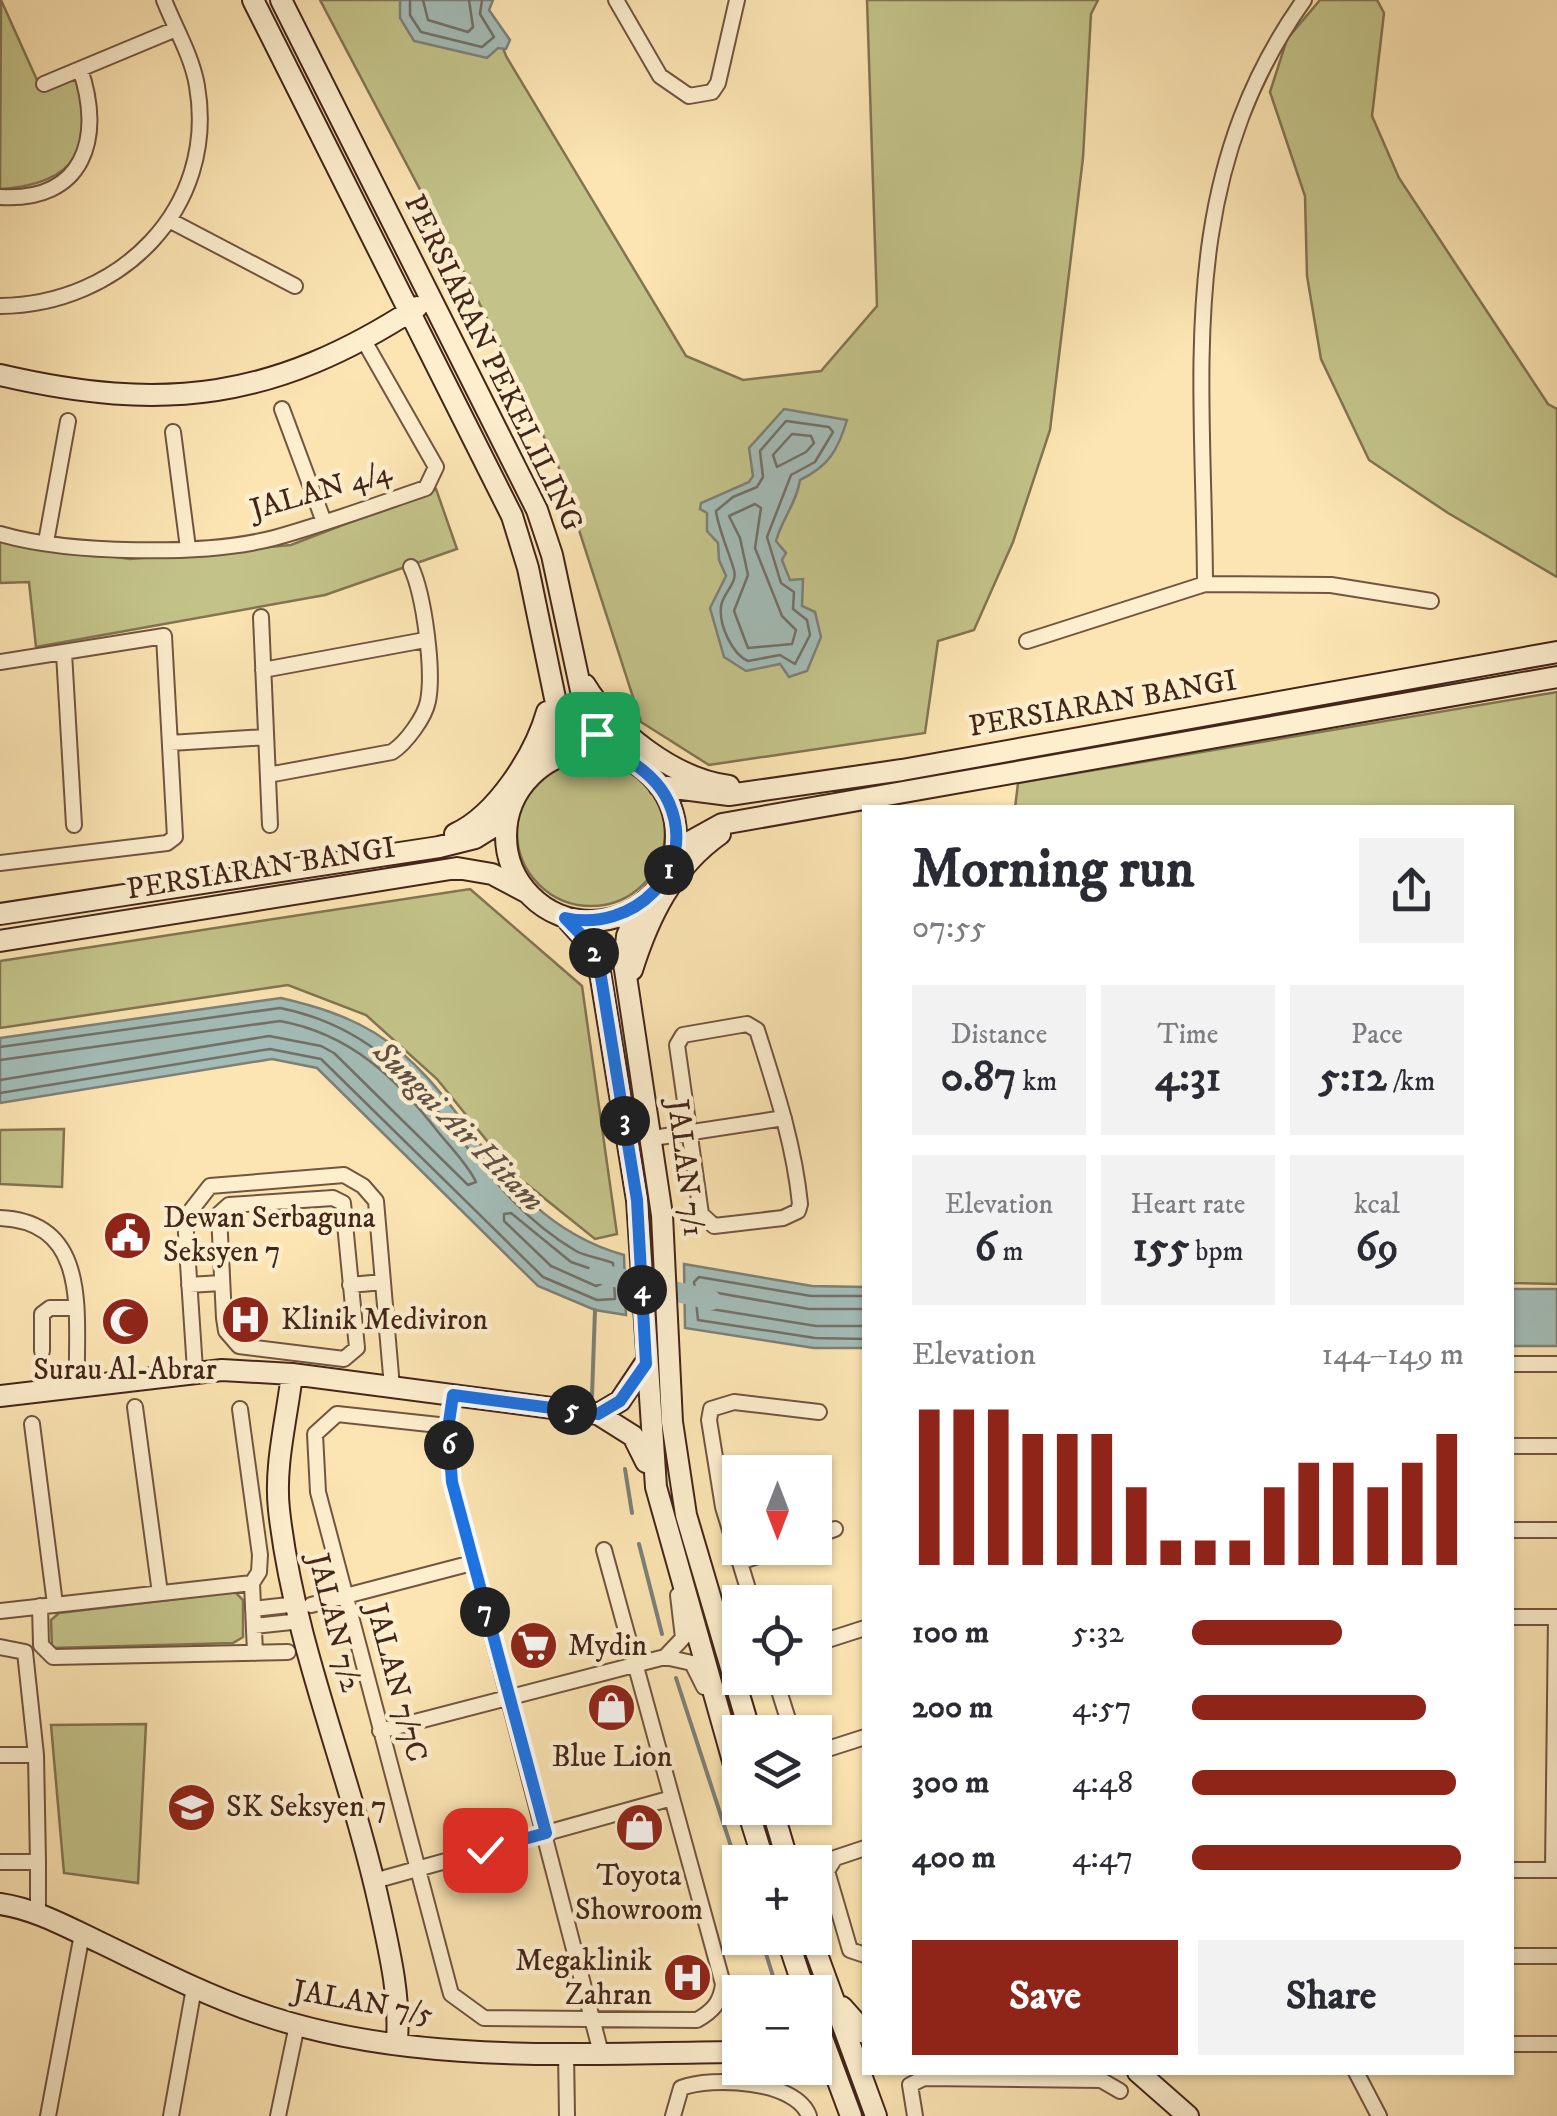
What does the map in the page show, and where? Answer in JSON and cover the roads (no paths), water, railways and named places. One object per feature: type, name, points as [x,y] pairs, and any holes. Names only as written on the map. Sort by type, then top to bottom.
[{"type":"main road","name":"PERSIARAN PEKELILING","points":[[253,0],[512,516],[553,686],[556,725],[539,768]]},
{"type":"main road","name":"PERSIARAN PEKELILING","points":[[281,0],[537,510],[552,555],[590,721],[624,758]]},
{"type":"main road","points":[[0,375],[94,394],[163,398],[222,392],[282,375],[363,339],[430,298]]},
{"type":"main road","name":"PERSIARAN BANGI","points":[[659,786],[710,795],[902,770],[1557,652]]},
{"type":"main road","points":[[577,670],[603,711],[656,754],[704,781],[766,790]]},
{"type":"main road","name":"PERSIARAN BANGI","points":[[675,850],[704,830],[740,821],[1557,677]]},
{"type":"main road","points":[[402,852],[464,830],[490,808],[536,740],[553,686]]},
{"type":"main road","points":[[580,752],[624,758],[659,786],[675,821],[675,850],[663,881],[640,906],[598,921],[565,918],[526,892],[506,850],[507,818],[516,794],[539,768],[580,752]]},
{"type":"main road","name":"PERSIARAN BANGI","points":[[0,914],[402,852],[475,838],[507,818]]},
{"type":"main road","points":[[627,992],[644,932],[666,891],[697,852],[740,821]]},
{"type":"main road","name":"PERSIARAN BANGI","points":[[0,941],[431,872],[475,869],[526,892]]},
{"type":"main road","points":[[431,872],[496,888],[546,919],[578,951],[605,1001]]},
{"type":"main road","name":"JALAN 7/1","points":[[640,906],[626,944],[627,992],[653,1138],[665,1252],[672,1422],[686,1515],[745,1715]]},
{"type":"main road","name":"JALAN 7/1","points":[[565,918],[594,952],[605,1001],[634,1175],[656,1488],[722,1730]]},
{"type":"main road","points":[[0,1396],[195,1370],[292,1374],[598,1414],[620,1401],[646,1364]]},
{"type":"main road","name":"JALAN 7/2","points":[[292,1374],[282,1455],[304,1610],[344,1740],[400,2006],[396,2042]]},
{"type":"main road","name":"JALAN 7/1","points":[[598,1414],[633,1436],[656,1488]]},
{"type":"main road","name":"JALAN 7/5","points":[[0,1904],[38,1914],[194,1988],[296,2025],[396,2042],[566,2052],[722,2052]]},
{"type":"main road","points":[[832,1991],[848,2018],[862,2030]]},
{"type":"main road","points":[[832,1995],[858,2050],[832,2054]]},
{"type":"main road","points":[[864,2075],[875,2116]]},
{"type":"main road","points":[[875,2116],[876,2075]]},
{"type":"main road","points":[[1141,2075],[1188,2116]]},
{"type":"main road","points":[[831,2085],[850,2116]]},
{"type":"street","points":[[0,306],[54,302],[97,286],[132,261],[170,220],[186,188],[199,119],[197,87],[164,0]]},
{"type":"street","points":[[616,0],[668,86],[689,96],[702,96],[718,84],[738,0]]},
{"type":"street","points":[[1206,584],[1202,302],[1210,222],[1223,164],[1244,105],[1276,39],[1304,0]]},
{"type":"street","points":[[44,84],[176,29]]},
{"type":"street","points":[[0,197],[43,192],[66,179],[83,161],[92,120],[80,69]]},
{"type":"street","points":[[170,220],[296,286]]},
{"type":"street","name":"JALAN 4/4","points":[[0,534],[120,549],[188,548],[270,539],[426,488],[436,473],[363,339]]},
{"type":"street","points":[[282,409],[324,522]]},
{"type":"street","points":[[46,542],[68,420]]},
{"type":"street","points":[[173,432],[188,548]]},
{"type":"street","points":[[268,775],[399,748],[428,705],[420,592],[411,567]]},
{"type":"street","points":[[1027,641],[1206,584],[1330,585],[1432,601]]},
{"type":"street","points":[[261,618],[270,825]]},
{"type":"street","points":[[0,662],[164,636],[175,837],[167,843],[0,863]]},
{"type":"street","points":[[263,670],[425,640]]},
{"type":"street","points":[[64,652],[74,826]]},
{"type":"street","points":[[170,743],[266,737]]},
{"type":"street","points":[[748,1024],[758,1030],[796,1160],[798,1210],[783,1218],[724,1226],[706,1222],[701,1214],[689,1133],[679,1039],[748,1024]]},
{"type":"street","points":[[653,1138],[784,1118]]},
{"type":"street","points":[[195,1370],[185,1218],[210,1186],[344,1175],[363,1186],[376,1200],[392,1387]]},
{"type":"street","points":[[333,1198],[343,1202],[350,1285],[357,1348],[344,1359],[238,1346],[226,1331],[217,1228],[223,1208],[333,1198]]},
{"type":"street","points":[[0,1218],[44,1228],[59,1241],[70,1262],[77,1386]]},
{"type":"street","points":[[350,1285],[383,1282]]},
{"type":"street","points":[[189,1285],[221,1283]]},
{"type":"street","points":[[42,1352],[42,1314],[50,1308],[75,1308]]},
{"type":"street","points":[[1514,1364],[1557,1364]]},
{"type":"street","points":[[453,1395],[448,1426],[452,1482],[595,2021],[600,2053]]},
{"type":"street","points":[[722,1501],[709,1420],[711,1409],[734,1402],[819,1412]]},
{"type":"street","points":[[135,1407],[160,1593]]},
{"type":"street","points":[[240,1409],[260,1555],[259,1572],[252,1583],[255,1653]]},
{"type":"street","name":"JALAN 7/7C","points":[[448,1426],[337,1414],[320,1424],[313,1459],[344,1596],[451,1994],[484,2018],[698,2020],[716,2007],[723,1984],[672,1798]]},
{"type":"street","points":[[32,1424],[48,1605],[42,1646],[53,1657],[288,1652]]},
{"type":"street","points":[[1514,1446],[1557,1446]]},
{"type":"street","points":[[1514,1530],[1557,1530]]},
{"type":"street","points":[[374,1881],[672,1798],[604,1550]]},
{"type":"street","points":[[665,1657],[683,1638],[673,1558]]},
{"type":"street","points":[[254,1626],[344,1596],[472,1563]]},
{"type":"street","points":[[0,1612],[252,1583]]},
{"type":"street","points":[[253,1610],[304,1610]]},
{"type":"street","points":[[1514,1617],[1556,1618],[1555,1870],[1514,1870]]},
{"type":"street","points":[[832,1639],[862,1629]]},
{"type":"street","points":[[8,1648],[24,1652],[36,1755],[38,1914]]},
{"type":"street","points":[[380,1731],[665,1657],[692,1663],[718,1717]]},
{"type":"street","points":[[832,1748],[862,1739]]},
{"type":"street","points":[[0,1755],[36,1755]]},
{"type":"street","points":[[862,1849],[835,1858],[826,1871],[850,1950],[862,1954]]},
{"type":"street","points":[[0,1862],[38,1862]]},
{"type":"street","points":[[48,2116],[82,1934]]},
{"type":"street","points":[[1514,1956],[1557,1956]]},
{"type":"street","points":[[171,2116],[194,1988]]},
{"type":"street","points":[[278,2116],[296,2025]]},
{"type":"street","points":[[1514,2044],[1557,2044]]},
{"type":"street","points":[[566,2052],[567,2116]]},
{"type":"street","points":[[1358,2075],[1379,2116]]},
{"type":"street","points":[[915,2116],[910,2085],[924,2078],[1101,2080],[1120,2091]]},
{"type":"street","points":[[673,2116],[677,2094],[689,2085],[780,2088],[796,2096],[809,2116]]},
{"type":"water","points":[[400,0],[493,0],[489,10],[510,40],[506,49],[498,48],[487,58],[414,41],[400,18]]},
{"type":"water","points":[[784,409],[847,420],[831,456],[800,480],[776,541],[786,553],[782,560],[790,580],[803,579],[802,606],[815,612],[821,637],[807,671],[789,677],[780,664],[746,671],[724,657],[710,608],[726,576],[719,560],[718,543],[707,531],[707,513],[700,509],[701,503],[749,482],[753,476],[749,448]]},
{"type":"water","points":[[281,998],[330,1012],[375,1033],[437,1088],[514,1185],[544,1213],[580,1237],[624,1255],[626,1315],[595,1310],[538,1286],[317,1068],[272,1059],[0,1103],[0,1038]]},
{"type":"water","points":[[684,1264],[812,1286],[862,1287],[862,1348],[814,1348],[685,1328]]},
{"type":"water","points":[[1514,1289],[1557,1289],[1557,1346],[1514,1346]]},
{"type":"waterway","name":"Sungai Air Hitam","points":[[598,1273],[711,1300]]},
{"type":"waterway","points":[[592,1396],[595,1310]]},
{"type":"waterway","points":[[625,1469],[632,1513]]},
{"type":"waterway","points":[[639,1544],[662,1634]]},
{"type":"waterway","points":[[676,1678],[731,1845]]},
{"type":"waterway","points":[[766,1955],[773,1975]]},
{"type":"place","name":"Dewan Serbaguna Seksyen 7","points":[[128,1235]]},
{"type":"place","name":"Klinik Mediviron","points":[[246,1320]]},
{"type":"place","name":"Surau Al-Abrar","points":[[125,1321]]},
{"type":"place","name":"Mydin","points":[[533,1646]]},
{"type":"place","name":"Blue Lion","points":[[612,1708]]},
{"type":"place","name":"SK Seksyen 7","points":[[191,1807]]},
{"type":"place","name":"Toyota Showroom","points":[[639,1827]]},
{"type":"place","name":"Megaklinik Zahran","points":[[687,1978]]}]
